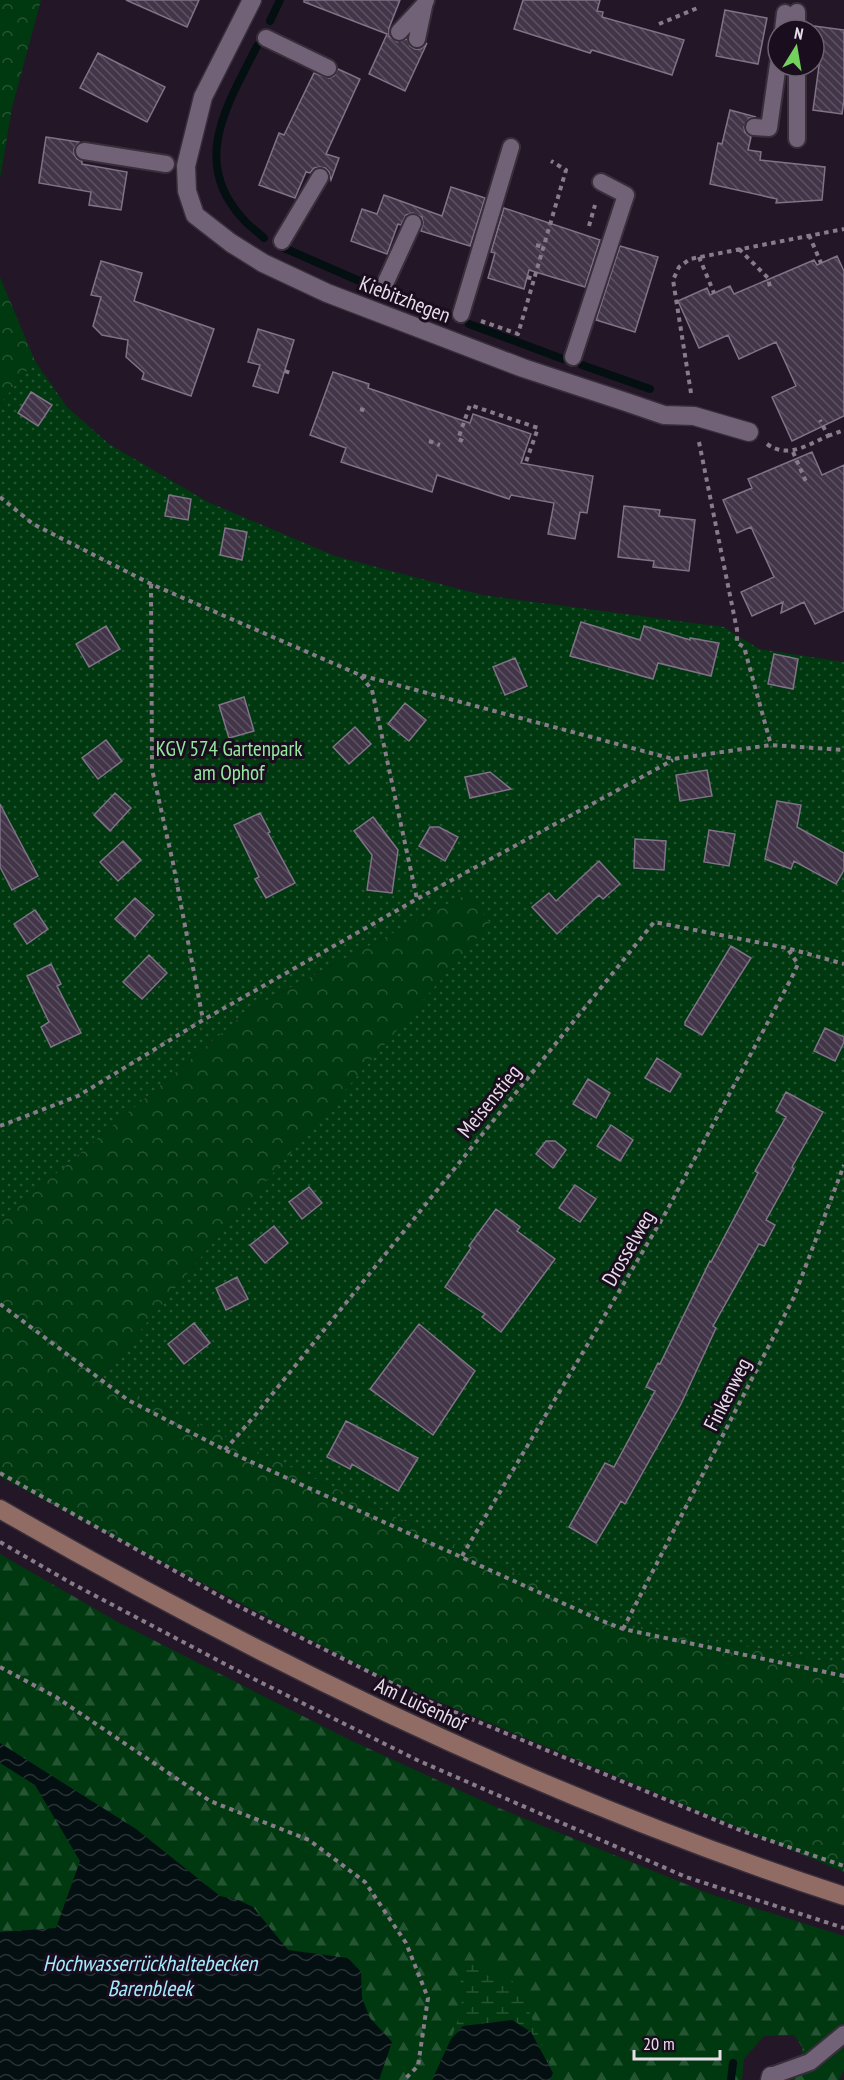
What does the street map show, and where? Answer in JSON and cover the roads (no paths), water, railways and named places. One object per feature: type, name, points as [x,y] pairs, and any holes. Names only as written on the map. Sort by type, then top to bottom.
[{"type":"main road","name":"Am Luisenhof","points":[[0,1509],[231,1636],[461,1748],[622,1816],[791,1879],[844,1896]]},
{"type":"street","name":"Kiebitzhegen","points":[[252,0],[204,97],[186,166],[187,191],[195,215],[231,243],[263,263],[327,293],[563,382],[664,415],[694,416],[749,432]]},
{"type":"lane","points":[[399,32],[425,3]]},
{"type":"lane","points":[[417,39],[425,3]]},
{"type":"lane","points":[[266,38],[328,68]]},
{"type":"lane","points":[[754,128],[769,128],[776,78]]},
{"type":"lane","points":[[796,139],[797,78]]},
{"type":"lane","points":[[461,314],[512,146]]},
{"type":"lane","points":[[84,151],[166,164]]},
{"type":"lane","points":[[282,241],[320,177]]},
{"type":"lane","points":[[576,353],[632,193],[599,190]]},
{"type":"lane","points":[[384,286],[413,223]]},
{"type":"lane","points":[[771,2078],[810,2062],[844,2034]]},
{"type":"water","name":"Hochwasserrückhaltebecken Barenbleek","points":[[0,1743],[136,1829],[220,1896],[238,1900],[253,1907],[288,1950],[348,1958],[361,1972],[362,1998],[370,2018],[392,2042],[379,2080],[0,2080],[0,1932],[56,1928],[80,1861],[35,1785],[0,1763]]},
{"type":"water","points":[[512,2020],[531,2032],[553,2073],[550,2080],[432,2080],[451,2039],[463,2026]]},
{"type":"waterway","points":[[270,21],[280,0]]},
{"type":"waterway","points":[[257,46],[226,111],[219,133],[216,155],[219,176],[228,198],[244,220],[264,238]]},
{"type":"waterway","points":[[284,248],[371,286]]},
{"type":"waterway","points":[[391,294],[444,315]]},
{"type":"waterway","points":[[469,324],[563,359]]},
{"type":"waterway","points":[[582,365],[650,389]]},
{"type":"waterway","points":[[731,2080],[733,2063]]},
{"type":"park label","name":"KGV 574 Gartenpark am Ophof","points":[[229,760]]}]
